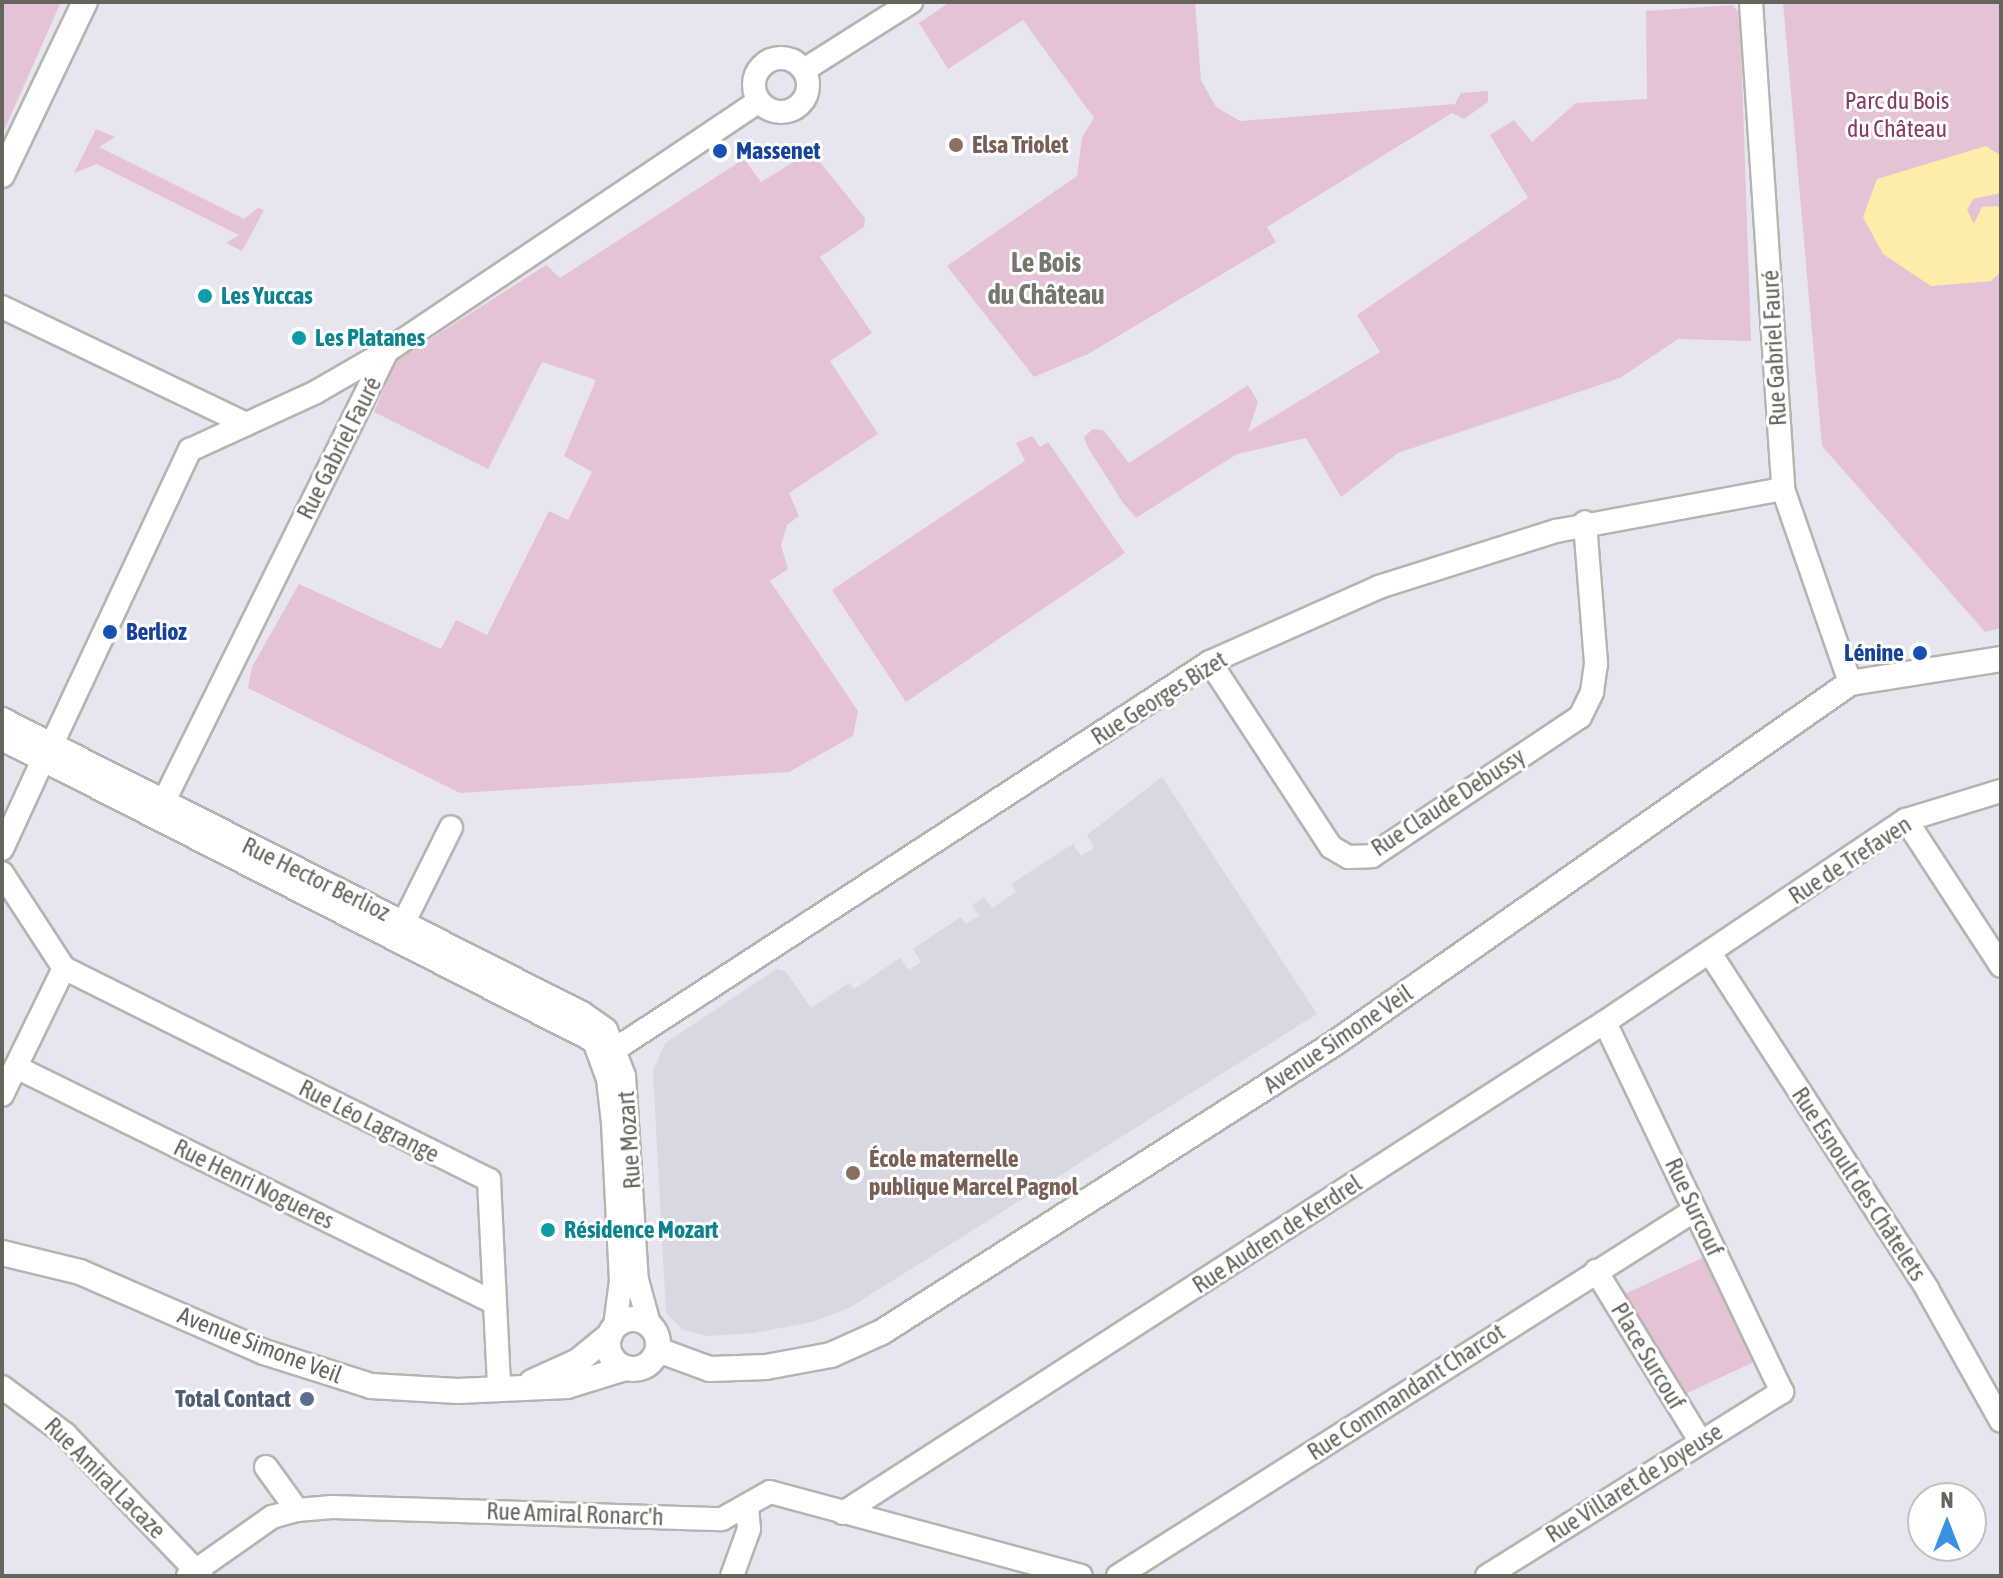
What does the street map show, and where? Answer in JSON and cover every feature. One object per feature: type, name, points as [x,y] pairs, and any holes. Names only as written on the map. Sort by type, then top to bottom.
[{"type":"main road","points":[[2,175],[85,2]]},
{"type":"main road","name":"Avenue Simone Veil","points":[[658,1350],[710,1369],[766,1367],[831,1355],[882,1332],[1335,1043],[1850,683],[2001,659]]},
{"type":"main road","name":"Avenue Simone Veil","points":[[2,1253],[80,1272],[264,1352],[371,1386],[416,1391],[582,1384],[625,1368]]},
{"type":"main road","points":[[635,1319],[649,1324],[657,1336],[658,1350],[645,1366],[625,1368],[610,1355],[612,1331],[635,1319]]},
{"type":"main road","name":"Avenue Simone Veil","points":[[526,1384],[578,1361],[612,1331]]},
{"type":"street","points":[[804,70],[911,2]]},
{"type":"street","name":"Rue Gabriel Fauré","points":[[1751,2],[1783,489],[1850,683]]},
{"type":"street","points":[[786,59],[804,70],[808,89],[799,106],[778,113],[759,101],[754,81],[766,63],[786,59]]},
{"type":"street","name":"Rue Gabriel Fauré","points":[[160,810],[387,351],[759,101]]},
{"type":"street","points":[[2,307],[246,424]]},
{"type":"street","points":[[2,849],[190,450],[387,351]]},
{"type":"street","name":"Rue Georges Bizet","points":[[610,1054],[1210,662],[1379,587],[1585,522],[1783,489]]},
{"type":"street","name":"Rue Claude Debussy","points":[[1210,662],[1331,847],[1348,857],[1372,856],[1580,717],[1592,692],[1596,663],[1585,522]]},
{"type":"street","name":"Rue Hector Berlioz","points":[[2,719],[48,752],[160,810],[400,930],[582,1013],[606,1030],[610,1054]]},
{"type":"street","name":"Rue Hector Berlioz","points":[[2,739],[48,752]]},
{"type":"street","name":"Rue de Trefaven","points":[[1710,953],[1906,820],[2001,791]]},
{"type":"street","points":[[1906,820],[2001,966]]},
{"type":"street","points":[[400,930],[451,827]]},
{"type":"street","points":[[2,873],[64,968],[2,1095]]},
{"type":"street","name":"Rue Audren de Kerdrel","points":[[843,1513],[1710,953]]},
{"type":"street","name":"Rue Esnoult des Châtelets","points":[[1710,953],[1927,1289],[2001,1421]]},
{"type":"street","name":"Rue Léo Lagrange","points":[[64,968],[489,1180],[499,1387]]},
{"type":"street","name":"Rue Surcouf","points":[[1605,1022],[1782,1392]]},
{"type":"street","name":"Rue Mozart","points":[[610,1054],[629,1122],[637,1280],[649,1324]]},
{"type":"street","name":"Rue Mozart","points":[[610,1054],[621,1281],[612,1331]]},
{"type":"street","name":"Rue Henri Nogueres","points":[[16,1067],[493,1302]]},
{"type":"street","name":"Rue Commandant Charcot","points":[[1118,1576],[1695,1210]]},
{"type":"street","name":"Place Surcouf","points":[[1596,1271],[1700,1441]]},
{"type":"street","name":"Rue Amiral Lacaze","points":[[2,1387],[65,1434],[195,1574]]},
{"type":"street","name":"Rue Villaret de Joyeuse","points":[[1487,1576],[1782,1392]]},
{"type":"street","points":[[266,1467],[297,1510]]},
{"type":"street","name":"Rue Amiral Ronarc'h","points":[[195,1574],[272,1517],[297,1510],[332,1507],[722,1519],[770,1492],[843,1513]]},
{"type":"street","points":[[732,1576],[749,1529],[747,1507]]},
{"type":"street","points":[[843,1513],[1081,1576]]},
{"type":"shaded area","points":[[1986,146],[2001,156],[2001,193],[1973,199],[1967,210],[1974,224],[1982,207],[2001,206],[2001,272],[1991,281],[1931,286],[1883,254],[1863,217],[1877,179]]},
{"type":"shaded area","points":[[1162,777],[1317,1014],[849,1308],[812,1322],[754,1333],[707,1336],[683,1330],[666,1313],[653,1071],[665,1043],[777,969],[785,971],[811,1008],[849,983],[854,989],[900,958],[909,970],[921,962],[913,949],[961,917],[966,924],[979,916],[972,905],[984,897],[992,908],[1016,892],[1011,884],[1073,844],[1081,856],[1094,848],[1087,835]]},
{"type":"green space","points":[[2,2],[61,2],[2,135]]},
{"type":"green space","points":[[950,2],[1195,2],[1201,80],[1216,107],[1240,121],[1455,104],[1461,93],[1488,91],[1488,102],[1464,119],[1452,113],[1267,227],[1276,242],[1088,354],[1034,377],[947,266],[1077,176],[1082,137],[1094,118],[1023,20],[948,69],[919,23]]},
{"type":"green space","name":"Parc du Bois du Château","points":[[1783,2],[2001,2],[2001,628],[1985,632],[1822,446]]},
{"type":"green space","points":[[1733,5],[1740,15],[1751,341],[1678,339],[1620,378],[1398,453],[1341,497],[1306,438],[1237,454],[1136,518],[1123,503],[1087,446],[1084,437],[1093,429],[1103,430],[1129,463],[1248,385],[1258,402],[1248,432],[1380,352],[1357,315],[1528,198],[1490,135],[1514,120],[1532,142],[1576,103],[1647,99],[1646,11]]},
{"type":"green space","points":[[96,129],[115,137],[99,147],[244,219],[258,208],[264,210],[242,251],[226,243],[239,235],[97,164],[74,173]]},
{"type":"green space","points":[[811,151],[865,218],[864,227],[820,257],[872,333],[830,361],[878,434],[789,493],[799,516],[787,525],[781,545],[788,569],[770,581],[858,711],[853,736],[789,772],[460,793],[248,688],[252,667],[299,584],[441,649],[456,620],[487,635],[549,511],[568,520],[592,472],[564,456],[596,380],[542,362],[488,469],[374,412],[396,361],[546,265],[560,278],[744,159],[761,182]]},
{"type":"green space","points":[[1032,436],[1040,447],[1048,442],[1125,553],[906,702],[832,590],[1025,461],[1016,443]]},
{"type":"green space","points":[[1715,1252],[1764,1357],[1663,1404],[1613,1299]]},
{"type":"place","name":"Elsa Triolet","points":[[956,145]]},
{"type":"place","name":"Massenet","points":[[720,151]]},
{"type":"place","name":"Les Yuccas","points":[[205,296]]},
{"type":"place","name":"Les Platanes","points":[[299,338]]},
{"type":"place","name":"Berlioz","points":[[110,632]]},
{"type":"place","name":"Lénine","points":[[1920,653]]},
{"type":"place","name":"École maternelle publique Marcel Pagnol","points":[[853,1173]]},
{"type":"place","name":"Résidence Mozart","points":[[548,1230]]},
{"type":"place","name":"Total Contact","points":[[307,1399]]},
{"type":"district","name":"Le Bois du Château","points":[[1046,278]]}]
